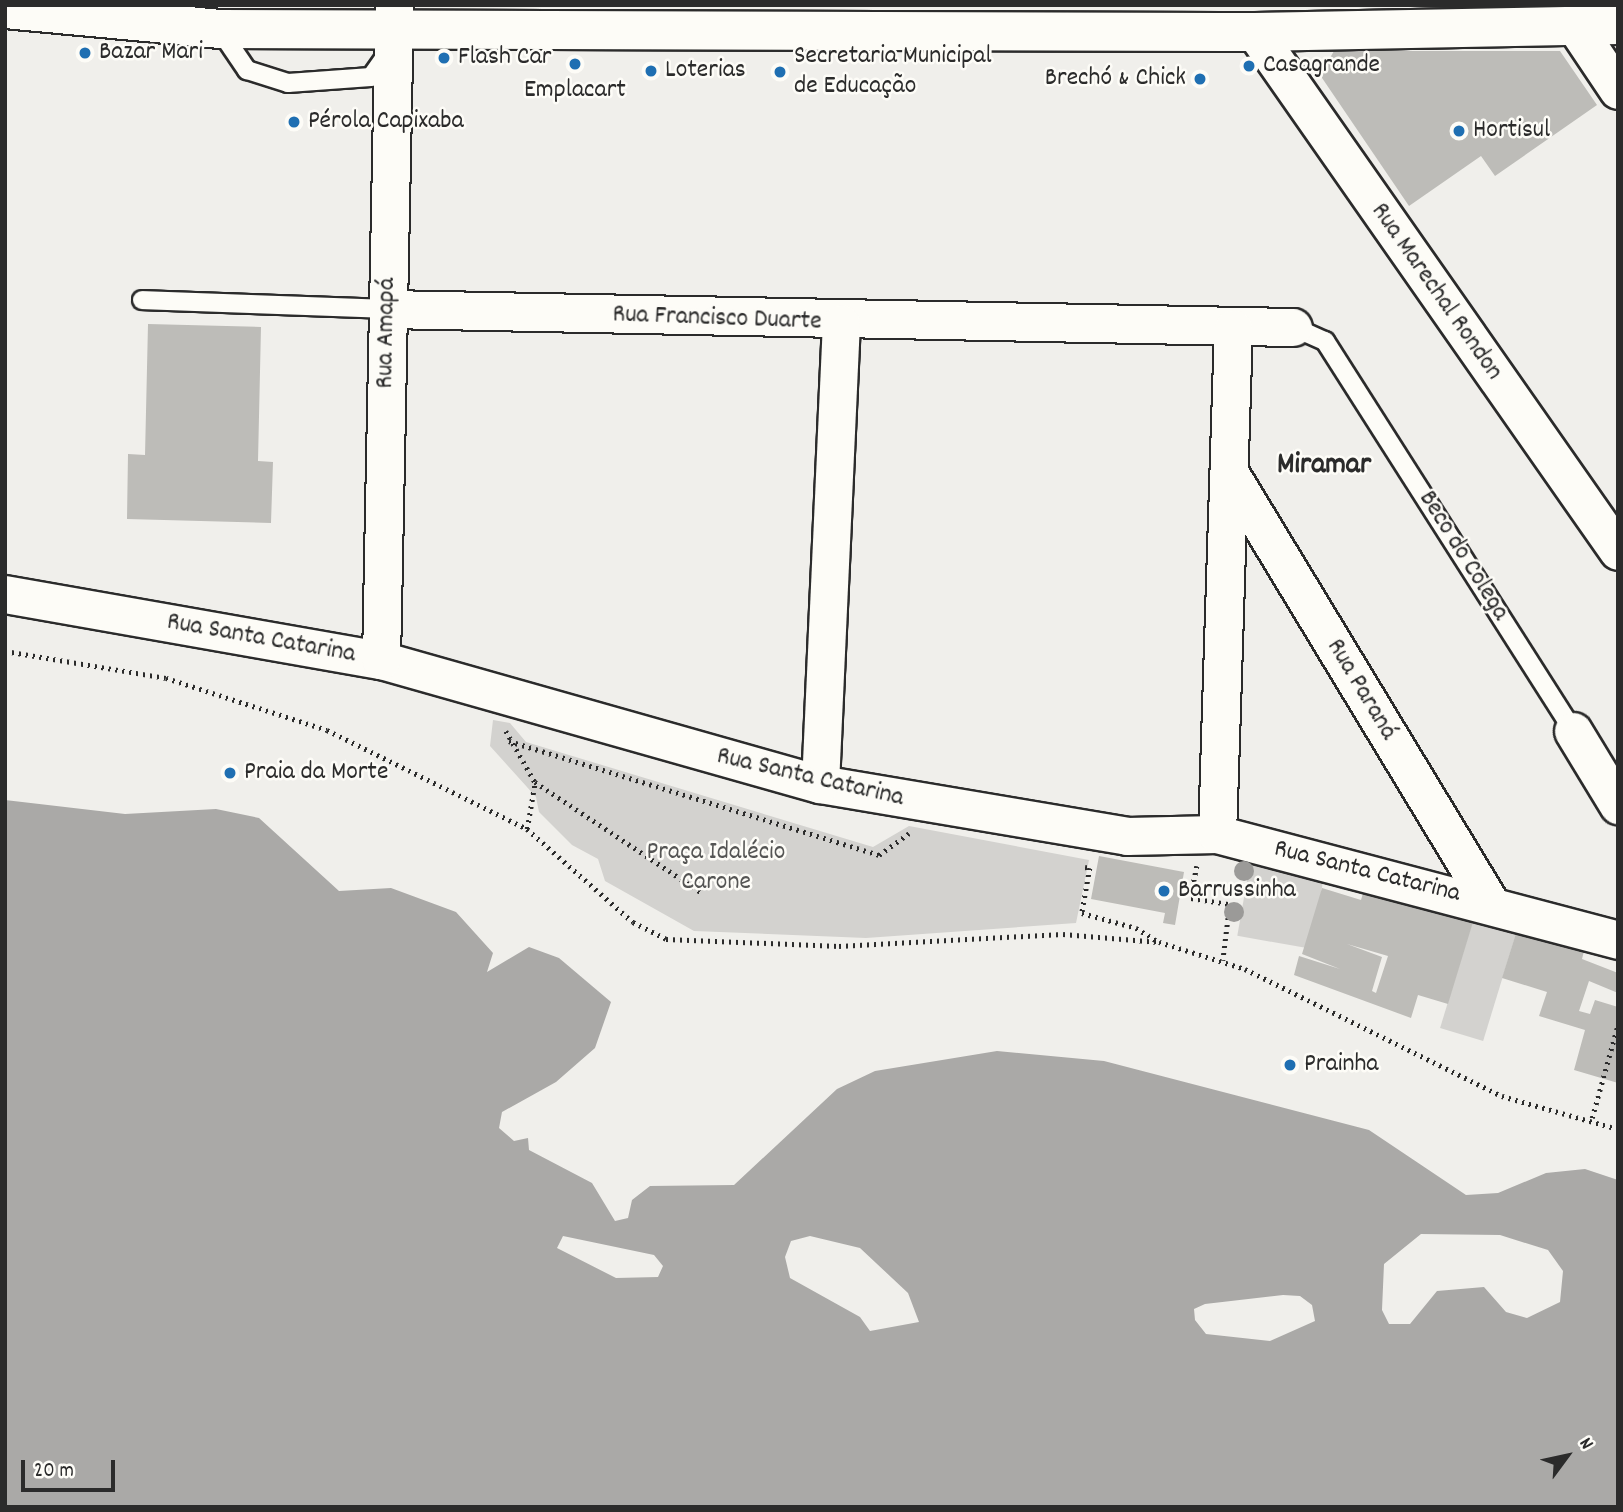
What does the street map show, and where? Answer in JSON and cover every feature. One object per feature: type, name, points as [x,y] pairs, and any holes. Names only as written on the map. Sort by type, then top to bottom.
[{"type":"main road","points":[[5,9],[104,16],[219,29],[286,17],[392,21],[1255,32],[1332,18],[1618,25]]},
{"type":"street","points":[[104,16],[152,5]]},
{"type":"street","points":[[1607,5],[1618,20]]},
{"type":"street","name":"Rua Amapá","points":[[381,660],[392,21]]},
{"type":"street","points":[[1575,26],[1618,90]]},
{"type":"street","name":"Rua Marechal Rondon","points":[[1255,32],[1618,551]]},
{"type":"street","name":"Rua Francisco Duarte","points":[[387,309],[841,323],[1293,327]]},
{"type":"street","points":[[820,784],[841,323]]},
{"type":"street","points":[[1210,835],[1232,477],[1233,328]]},
{"type":"street","name":"Rua Paraná","points":[[1232,477],[1490,903]]},
{"type":"street","name":"Rua Santa Catarina","points":[[5,594],[381,660],[496,696],[820,784],[1006,820],[1127,836],[1210,835],[1490,903],[1618,940]]},
{"type":"street","name":"Beco do Colega","points":[[1573,731],[1618,805]]},
{"type":"lane","points":[[219,29],[247,71],[288,83],[371,77],[384,67],[392,21]]},
{"type":"lane","name":"Rua Francisco Duarte","points":[[142,300],[387,309]]},
{"type":"lane","name":"Beco do Colega","points":[[1293,327],[1325,341],[1573,731]]},
{"type":"path","points":[[5,651],[166,678],[327,730],[527,829],[633,922],[666,939],[839,946],[1063,934],[1159,942],[1223,961],[1502,1096],[1592,1118],[1618,1129]]},
{"type":"path","points":[[496,696],[509,741],[535,782],[702,893]]},
{"type":"path","points":[[509,741],[879,855],[912,831],[924,834]]},
{"type":"path","points":[[527,829],[535,782]]},
{"type":"path","points":[[1210,835],[1191,898],[1230,904],[1223,961]]},
{"type":"path","points":[[1078,865],[1090,868],[1082,914],[1136,928],[1159,942]]},
{"type":"path","points":[[1592,1118],[1618,1024]]},
{"type":"green space","name":"Praça Idalécio Carone","points":[[493,720],[510,723],[526,742],[873,847],[909,826],[1089,860],[1076,923],[866,938],[694,931],[605,881],[598,859],[572,845],[539,812],[536,797],[490,746]]},
{"type":"green space","points":[[1251,858],[1325,871],[1311,949],[1237,936]]},
{"type":"green space","points":[[1474,917],[1517,930],[1483,1041],[1440,1028]]},
{"type":"shaded area","points":[[5,800],[125,814],[216,809],[259,818],[339,891],[391,888],[456,912],[493,953],[487,972],[529,947],[559,958],[611,1002],[595,1048],[556,1082],[502,1112],[499,1128],[514,1141],[528,1138],[529,1150],[592,1183],[615,1221],[628,1218],[632,1200],[650,1186],[734,1185],[837,1089],[875,1071],[997,1051],[1104,1061],[1369,1130],[1466,1195],[1498,1193],[1546,1173],[1585,1169],[1618,1180],[1618,1507],[5,1507]],"holes":[[[1421,1234],[1500,1235],[1548,1250],[1563,1271],[1560,1302],[1527,1318],[1506,1312],[1484,1287],[1437,1291],[1410,1324],[1389,1324],[1382,1310],[1384,1264]],[[563,1236],[654,1255],[663,1266],[658,1277],[616,1278],[557,1248]],[[810,1236],[860,1248],[908,1293],[919,1322],[870,1331],[860,1317],[790,1278],[785,1257],[791,1241]],[[1283,1295],[1300,1296],[1312,1305],[1315,1321],[1270,1341],[1206,1334],[1195,1320],[1194,1309],[1205,1304]]]},
{"type":"building","name":"Hortisul","points":[[1334,51],[1560,51],[1597,105],[1495,176],[1481,156],[1409,206],[1320,75]]},
{"type":"building","points":[[148,324],[261,327],[258,461],[273,462],[271,523],[127,519],[128,454],[145,455]]},
{"type":"building","points":[[1099,856],[1184,872],[1175,925],[1163,923],[1165,913],[1091,899]]},
{"type":"building","points":[[1366,883],[1473,922],[1448,1004],[1418,995],[1411,1018],[1294,975],[1299,956],[1340,969],[1302,954],[1322,888],[1361,900]],"holes":[[[1347,944],[1388,956],[1376,993],[1372,991],[1382,957]]]},
{"type":"building","points":[[1517,930],[1584,951],[1582,959],[1618,973],[1618,993],[1589,981],[1579,1011],[1590,1014],[1595,1000],[1618,1007],[1618,1083],[1574,1070],[1585,1030],[1539,1016],[1547,992],[1502,978]]},
{"type":"place","name":"Bazar Mari","points":[[85,53]]},
{"type":"place","name":"Flash Car","points":[[444,58]]},
{"type":"place","name":"Emplacart","points":[[575,64]]},
{"type":"place","name":"Casagrande","points":[[1249,66]]},
{"type":"place","name":"Loterias","points":[[651,71]]},
{"type":"place","name":"Secretaria Municipal de Educação","points":[[780,72]]},
{"type":"place","name":"Brechó & Chick","points":[[1200,79]]},
{"type":"place","name":"Pérola Capixaba","points":[[294,122]]},
{"type":"place","name":"Hortisul","points":[[1459,131]]},
{"type":"place","name":"Praia da Morte","points":[[230,773]]},
{"type":"place","name":"Barrussinha","points":[[1164,891]]},
{"type":"place","name":"Prainha","points":[[1290,1065]]},
{"type":"district","name":"Miramar","points":[[1324,467]]}]
